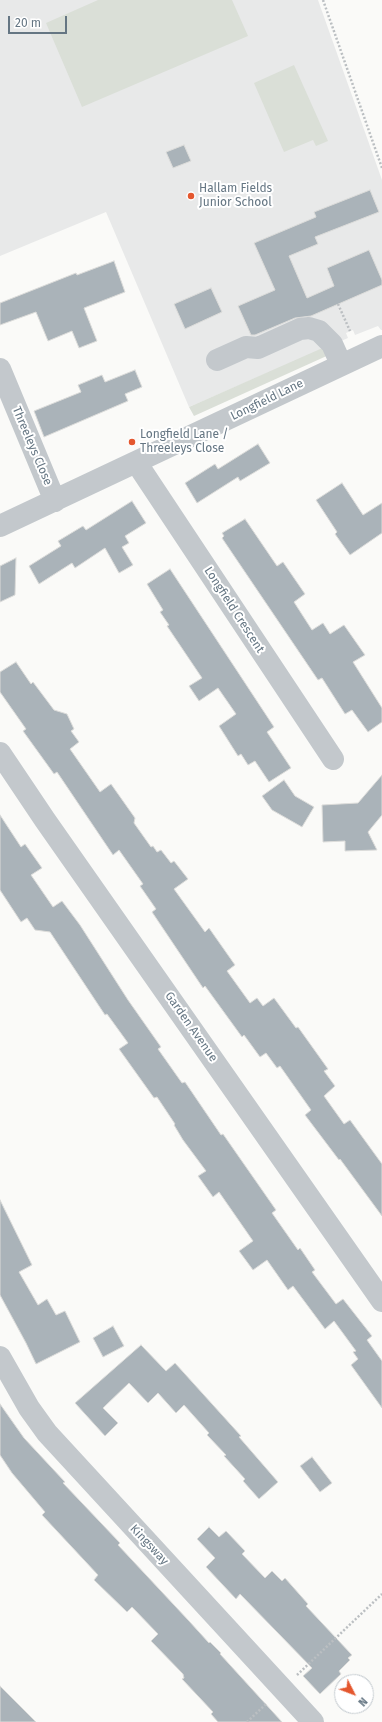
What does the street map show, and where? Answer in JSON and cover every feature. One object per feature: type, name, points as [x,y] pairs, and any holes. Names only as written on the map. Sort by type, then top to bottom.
[{"type":"street","points":[[217,360],[246,347],[258,348],[300,329],[309,328],[319,331],[332,344],[341,364]]},
{"type":"street","name":"Longfield Lane","points":[[0,526],[382,346]]},
{"type":"street","name":"Threeleys Close","points":[[0,369],[55,501]]},
{"type":"street","name":"Longfield Crescent","points":[[136,462],[332,759]]},
{"type":"street","name":"Garden Avenue","points":[[0,753],[45,820],[382,1301]]},
{"type":"street","name":"Kingsway","points":[[0,1356],[29,1408],[47,1433],[313,1722]]},
{"type":"path","points":[[323,0],[382,168]]},
{"type":"path","points":[[338,304],[350,332]]},
{"type":"path","points":[[299,1673],[382,1594]]},
{"type":"path","points":[[247,1722],[268,1702]]},
{"type":"shaded area","name":"Hallam Fields Junior School","points":[[0,0],[318,0],[382,180],[382,330],[378,326],[355,335],[353,330],[346,333],[348,338],[189,407],[106,212],[0,256]]},
{"type":"shaded area","points":[[98,0],[232,0],[248,36],[82,107],[46,23]]},
{"type":"shaded area","points":[[294,65],[328,141],[316,146],[313,140],[284,152],[254,83]]},
{"type":"shaded area","points":[[327,346],[331,354],[194,416],[189,407]]},
{"type":"building","points":[[184,145],[191,161],[173,168],[166,152]]},
{"type":"building","points":[[370,190],[379,212],[315,237],[318,244],[289,256],[307,298],[334,286],[327,268],[369,250],[382,280],[382,285],[311,316],[295,318],[255,335],[251,335],[238,306],[275,290],[254,243],[316,217],[314,212]]},
{"type":"building","points":[[114,261],[125,292],[84,308],[97,341],[79,348],[72,331],[48,341],[36,312],[0,325],[0,303],[76,273],[77,275]]},
{"type":"building","points":[[211,288],[222,312],[185,329],[174,304]]},
{"type":"building","points":[[135,370],[142,387],[125,394],[128,401],[44,437],[34,411],[81,392],[78,385],[102,375],[105,382]]},
{"type":"building","points":[[258,444],[270,463],[240,481],[238,477],[197,503],[185,483],[215,464],[218,469]]},
{"type":"building","points":[[342,483],[363,515],[382,503],[382,533],[350,555],[335,534],[337,532],[316,500]]},
{"type":"building","points":[[132,501],[146,523],[125,536],[129,543],[122,547],[133,565],[119,573],[105,548],[75,568],[72,563],[39,584],[29,566],[61,546],[58,541],[83,526],[86,530]]},
{"type":"building","points":[[245,519],[277,566],[283,562],[305,594],[294,602],[312,630],[323,623],[330,634],[344,625],[365,655],[353,662],[382,708],[382,722],[368,732],[352,710],[345,714],[322,678],[318,680],[222,538],[224,536],[222,533]]},
{"type":"building","points":[[16,558],[15,595],[0,602],[0,566]]},
{"type":"building","points":[[170,569],[274,727],[267,732],[291,768],[269,782],[255,761],[248,765],[241,754],[238,756],[219,726],[236,714],[218,688],[199,701],[189,686],[202,678],[167,626],[169,625],[160,612],[163,610],[147,584]]},
{"type":"building","points":[[16,662],[31,684],[33,682],[54,710],[67,714],[74,729],[71,731],[79,742],[70,749],[100,792],[111,784],[135,818],[134,823],[151,847],[153,846],[157,852],[161,850],[171,863],[174,861],[188,879],[174,889],[205,932],[209,928],[235,965],[227,971],[250,1003],[257,998],[263,1006],[274,998],[296,1028],[298,1027],[328,1069],[324,1071],[335,1086],[324,1096],[344,1124],[350,1120],[382,1164],[382,1216],[305,1115],[311,1110],[280,1066],[277,1068],[266,1053],[260,1057],[244,1035],[242,1037],[205,986],[203,988],[152,912],[156,909],[140,886],[143,884],[119,850],[113,855],[57,772],[54,774],[23,731],[26,729],[0,692],[0,672]]},
{"type":"building","points":[[382,775],[382,815],[368,832],[377,850],[345,851],[345,841],[323,842],[322,805],[358,803]]},
{"type":"building","points":[[284,780],[295,796],[314,807],[302,827],[272,810],[262,796]]},
{"type":"building","points":[[0,815],[21,847],[25,844],[42,868],[31,875],[53,907],[62,901],[80,925],[128,1000],[161,1047],[158,1049],[182,1083],[185,1082],[221,1135],[223,1134],[276,1210],[272,1213],[298,1250],[300,1248],[315,1270],[312,1272],[336,1304],[343,1299],[372,1336],[367,1340],[382,1361],[382,1408],[351,1365],[358,1359],[353,1352],[356,1351],[334,1321],[325,1329],[293,1286],[288,1290],[267,1260],[253,1270],[239,1251],[253,1241],[219,1192],[213,1197],[198,1176],[206,1171],[183,1140],[174,1125],[175,1124],[157,1097],[154,1098],[119,1049],[128,1043],[107,1014],[105,1015],[50,932],[35,930],[27,918],[21,922],[0,890]]},
{"type":"building","points":[[0,1200],[32,1265],[19,1272],[38,1305],[47,1299],[56,1315],[65,1311],[80,1342],[36,1364],[0,1295]]},
{"type":"building","points":[[113,1326],[124,1346],[103,1357],[93,1338]]},
{"type":"building","points":[[141,1345],[166,1371],[175,1363],[241,1436],[239,1437],[278,1482],[259,1499],[243,1481],[245,1479],[224,1456],[226,1455],[207,1435],[209,1433],[184,1405],[176,1413],[158,1393],[148,1403],[129,1383],[103,1408],[118,1423],[105,1436],[75,1403]]},
{"type":"building","points":[[0,1404],[24,1438],[65,1482],[63,1483],[120,1543],[118,1545],[209,1643],[210,1642],[221,1653],[220,1654],[282,1722],[218,1722],[211,1714],[213,1712],[182,1679],[184,1678],[183,1674],[151,1641],[158,1634],[132,1607],[127,1612],[94,1580],[98,1575],[42,1515],[45,1512],[12,1473],[0,1455]]},
{"type":"building","points":[[312,1457],[332,1483],[320,1492],[300,1466]]},
{"type":"building","points":[[209,1527],[219,1537],[226,1531],[245,1551],[242,1554],[265,1578],[272,1571],[282,1581],[285,1578],[308,1604],[306,1606],[352,1655],[348,1658],[350,1660],[339,1671],[341,1674],[334,1674],[334,1681],[320,1694],[303,1676],[312,1668],[240,1594],[236,1599],[206,1567],[215,1558],[197,1539]]},
{"type":"building","points":[[0,1686],[36,1722],[0,1722]]},
{"type":"place","name":"Hallam Fields Junior School","points":[[191,196]]},
{"type":"place","name":"Longfield Lane / Threeleys Close","points":[[132,442]]}]
